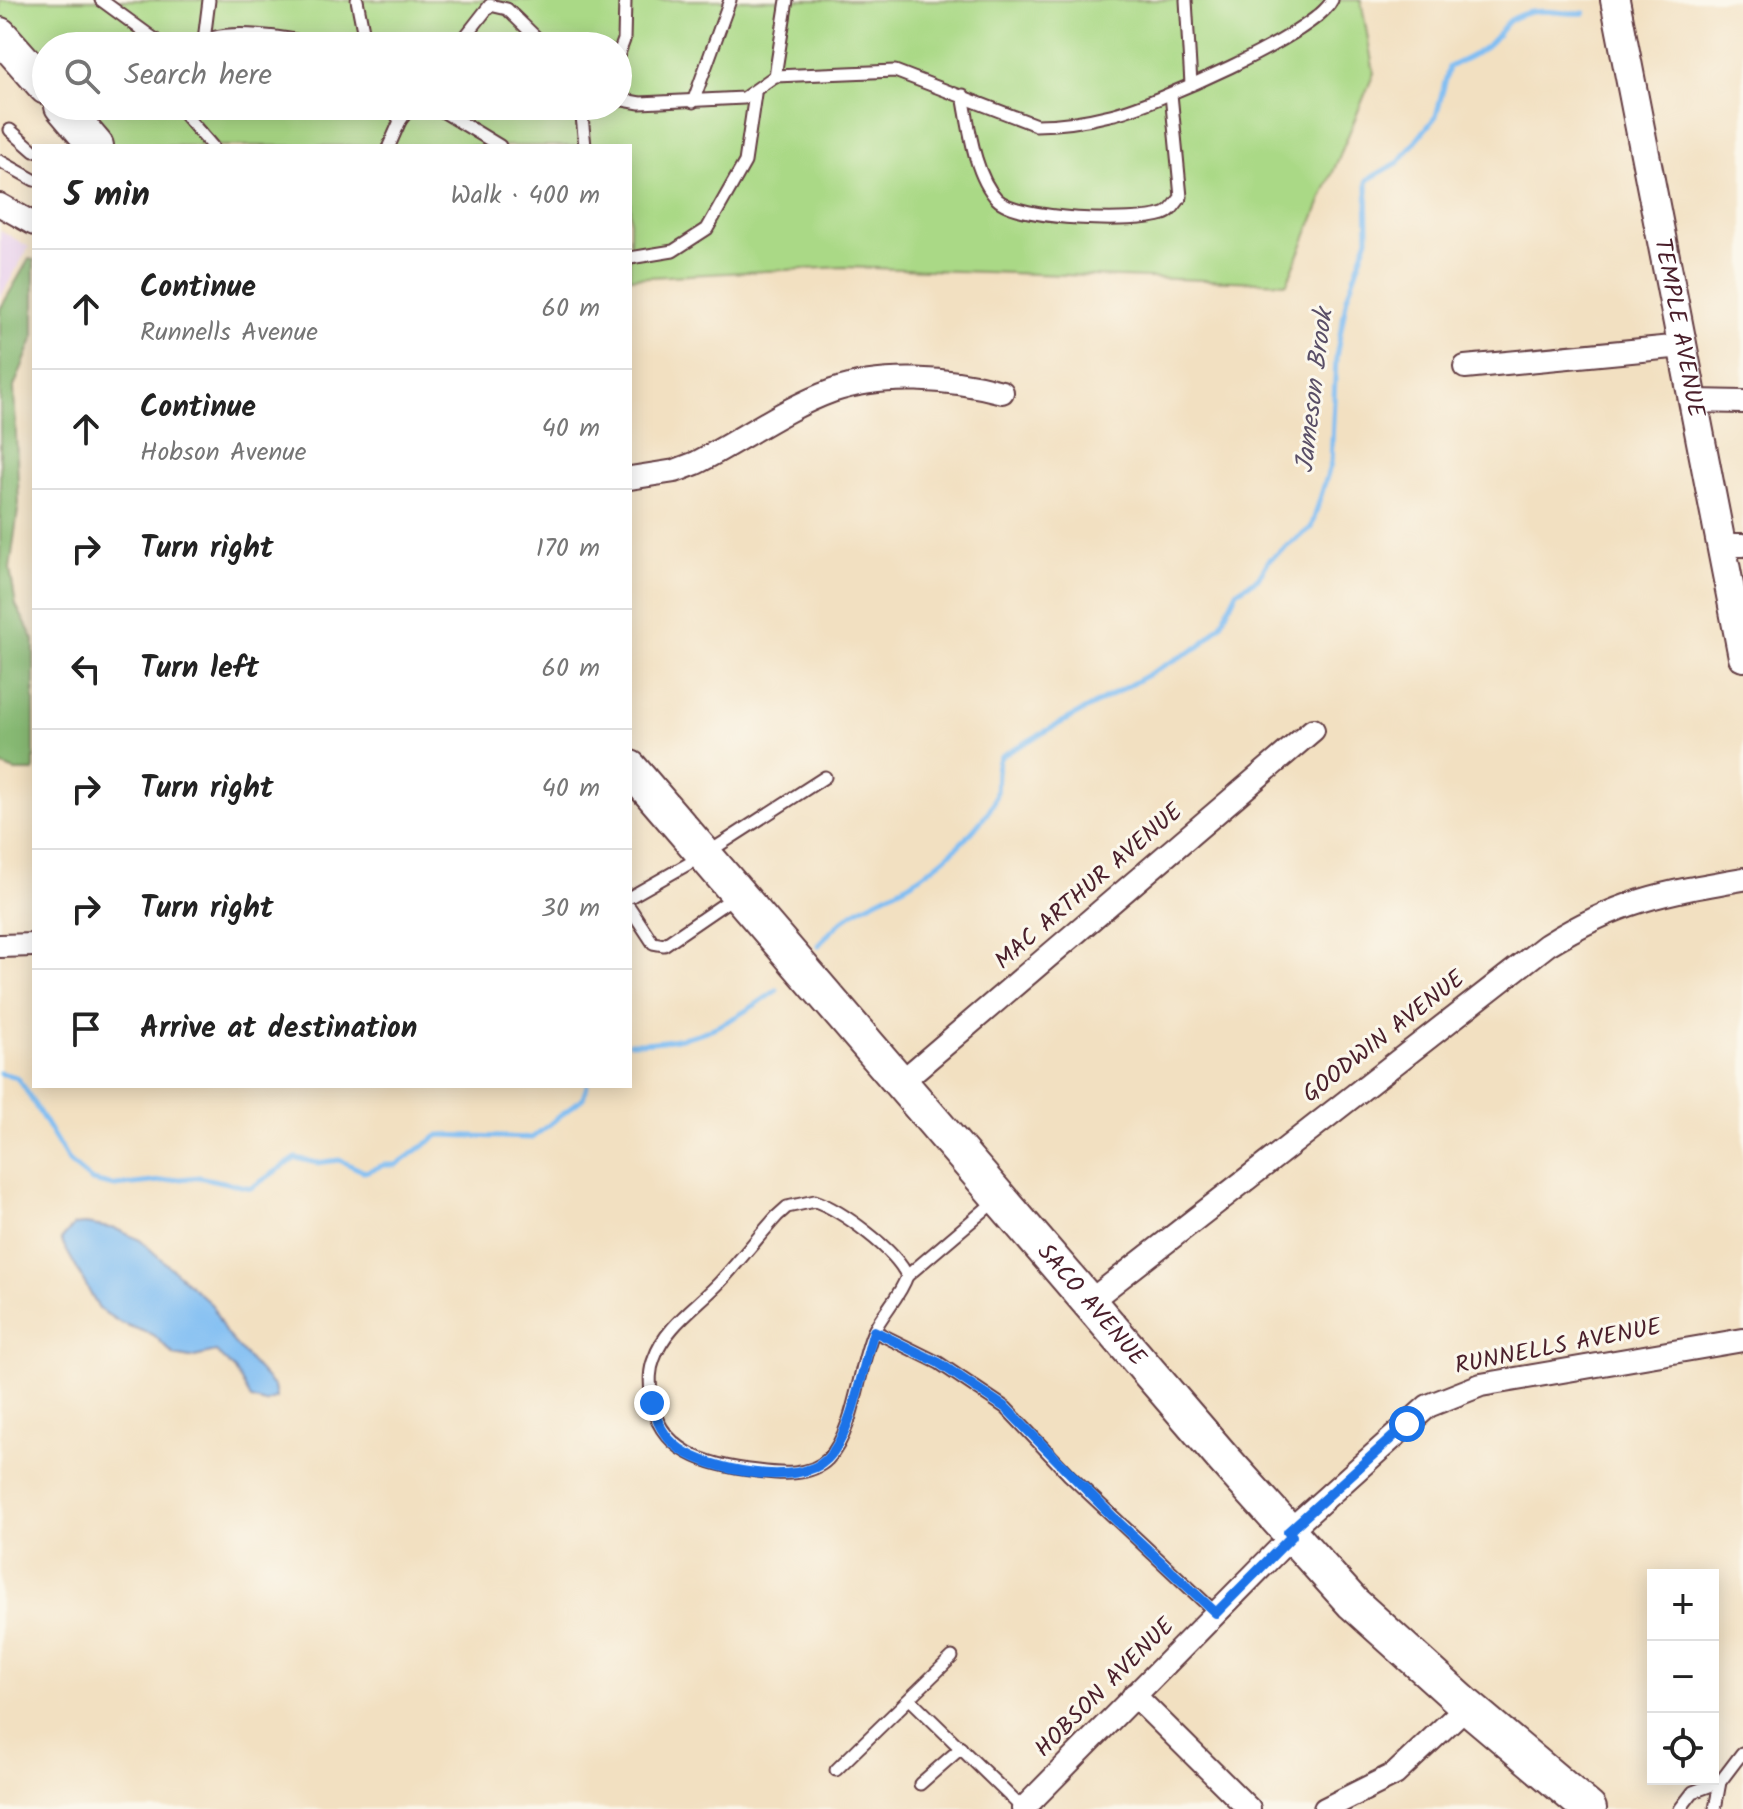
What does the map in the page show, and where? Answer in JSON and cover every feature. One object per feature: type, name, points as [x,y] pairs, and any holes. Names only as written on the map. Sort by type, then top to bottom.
[{"type":"main road","points":[[0,35],[32,71]]},
{"type":"main road","name":"SACO AVENUE","points":[[632,770],[1089,1302],[1353,1603],[1586,1808]]},
{"type":"street","name":"TEMPLE AVENUE","points":[[1615,0],[1694,401],[1732,545],[1743,657]]},
{"type":"street","points":[[0,205],[32,223]]},
{"type":"street","points":[[1465,367],[1683,346]]},
{"type":"street","points":[[632,478],[675,471],[696,463],[830,392],[858,383],[937,381],[1002,392]]},
{"type":"street","points":[[1694,401],[1743,402]]},
{"type":"street","name":"MAC ARTHUR AVENUE","points":[[900,1083],[1313,730]]},
{"type":"street","name":"GOODWIN AVENUE","points":[[1089,1302],[1547,945],[1593,917],[1632,901],[1743,879]]},
{"type":"street","points":[[0,946],[32,945]]},
{"type":"street","name":"RUNNELLS AVENUE","points":[[1290,1534],[1428,1406],[1450,1395],[1481,1385],[1743,1340]]},
{"type":"street","name":"HOBSON AVENUE","points":[[1028,1807],[1290,1534]]},
{"type":"street","points":[[1134,1695],[1249,1809]]},
{"type":"street","points":[[1325,1809],[1395,1774],[1467,1706]]},
{"type":"lane","points":[[101,0],[145,32]]},
{"type":"lane","points":[[203,32],[209,0]]},
{"type":"lane","points":[[357,0],[363,32]]},
{"type":"lane","points":[[624,32],[625,0]]},
{"type":"lane","points":[[693,102],[730,0]]},
{"type":"lane","points":[[632,102],[693,102],[744,98],[755,94],[775,76],[787,0]]},
{"type":"lane","points":[[1186,0],[1191,84]]},
{"type":"lane","points":[[775,76],[895,71],[1014,117],[1045,125],[1112,115],[1171,94],[1315,21],[1332,0]]},
{"type":"lane","points":[[468,32],[490,2],[507,9],[531,32]]},
{"type":"lane","points":[[632,258],[673,251],[707,229],[745,162],[755,94]]},
{"type":"lane","points":[[963,95],[983,173],[994,196],[1006,207],[1044,215],[1142,218],[1168,213],[1181,197],[1171,94]]},
{"type":"lane","points":[[189,120],[210,144]]},
{"type":"lane","points":[[457,120],[497,144]]},
{"type":"lane","points":[[582,120],[585,144]]},
{"type":"lane","points":[[390,144],[400,121]]},
{"type":"lane","points":[[10,130],[32,149]]},
{"type":"lane","points":[[0,161],[32,179]]},
{"type":"lane","points":[[632,896],[704,855],[727,837],[825,777]]},
{"type":"lane","points":[[632,911],[653,943],[664,945],[738,894]]},
{"type":"lane","points":[[907,1276],[888,1253],[835,1208],[815,1201],[787,1207],[665,1339],[654,1357],[649,1377],[657,1423],[680,1449],[723,1468],[785,1474],[813,1469],[828,1459],[843,1433],[874,1331],[907,1276],[999,1197]]},
{"type":"lane","points":[[874,1331],[939,1363],[1006,1408],[1099,1504],[1216,1613]]},
{"type":"lane","points":[[836,1770],[952,1657]]},
{"type":"lane","points":[[910,1699],[1028,1807]]},
{"type":"lane","points":[[920,1784],[961,1748]]},
{"type":"lane","points":[[1715,1809],[1720,1782],[1742,1753]]},
{"type":"lane","points":[[1680,1809],[1693,1792],[1720,1782]]},
{"type":"shaded area","points":[[0,230],[29,247],[0,298]]},
{"type":"green space","points":[[0,0],[1361,0],[1374,73],[1287,283],[844,267],[632,278],[632,144],[110,144],[89,120],[632,120],[632,32],[32,32],[32,57],[0,23]]},
{"type":"green space","points":[[29,259],[32,260],[32,342],[14,387],[19,503],[10,569],[16,605],[32,636],[32,771],[15,771],[0,765],[0,309]]},
{"type":"water","points":[[74,1225],[116,1229],[140,1240],[212,1305],[226,1334],[274,1387],[276,1398],[265,1403],[251,1399],[235,1370],[216,1352],[190,1358],[174,1355],[154,1335],[121,1323],[99,1309],[61,1240]]},
{"type":"waterway","name":"Jameson Brook","points":[[818,946],[849,915],[919,877],[964,841],[994,802],[1001,756],[1200,646],[1221,624],[1237,591],[1258,578],[1269,560],[1311,528],[1331,463],[1336,357],[1347,297],[1368,238],[1367,180],[1399,162],[1436,116],[1449,67],[1483,48],[1519,15],[1541,11],[1584,13]]},
{"type":"waterway","name":"Jameson Brook","points":[[632,1043],[673,1040],[709,1030],[777,990]]},
{"type":"waterway","name":"Jameson Brook","points":[[0,1073],[16,1077],[24,1087],[69,1162],[92,1181],[115,1186],[199,1177],[251,1188],[296,1158],[317,1163],[339,1160],[365,1172],[384,1165],[396,1165],[439,1135],[532,1138],[583,1098],[586,1088]]},
{"type":"route","points":[[652,1403],[657,1423],[667,1438],[698,1459],[723,1468],[785,1474],[813,1469],[828,1459],[843,1433],[874,1331],[897,1339],[1006,1408],[1069,1475],[1216,1613],[1292,1536],[1288,1532],[1407,1424]]}]
